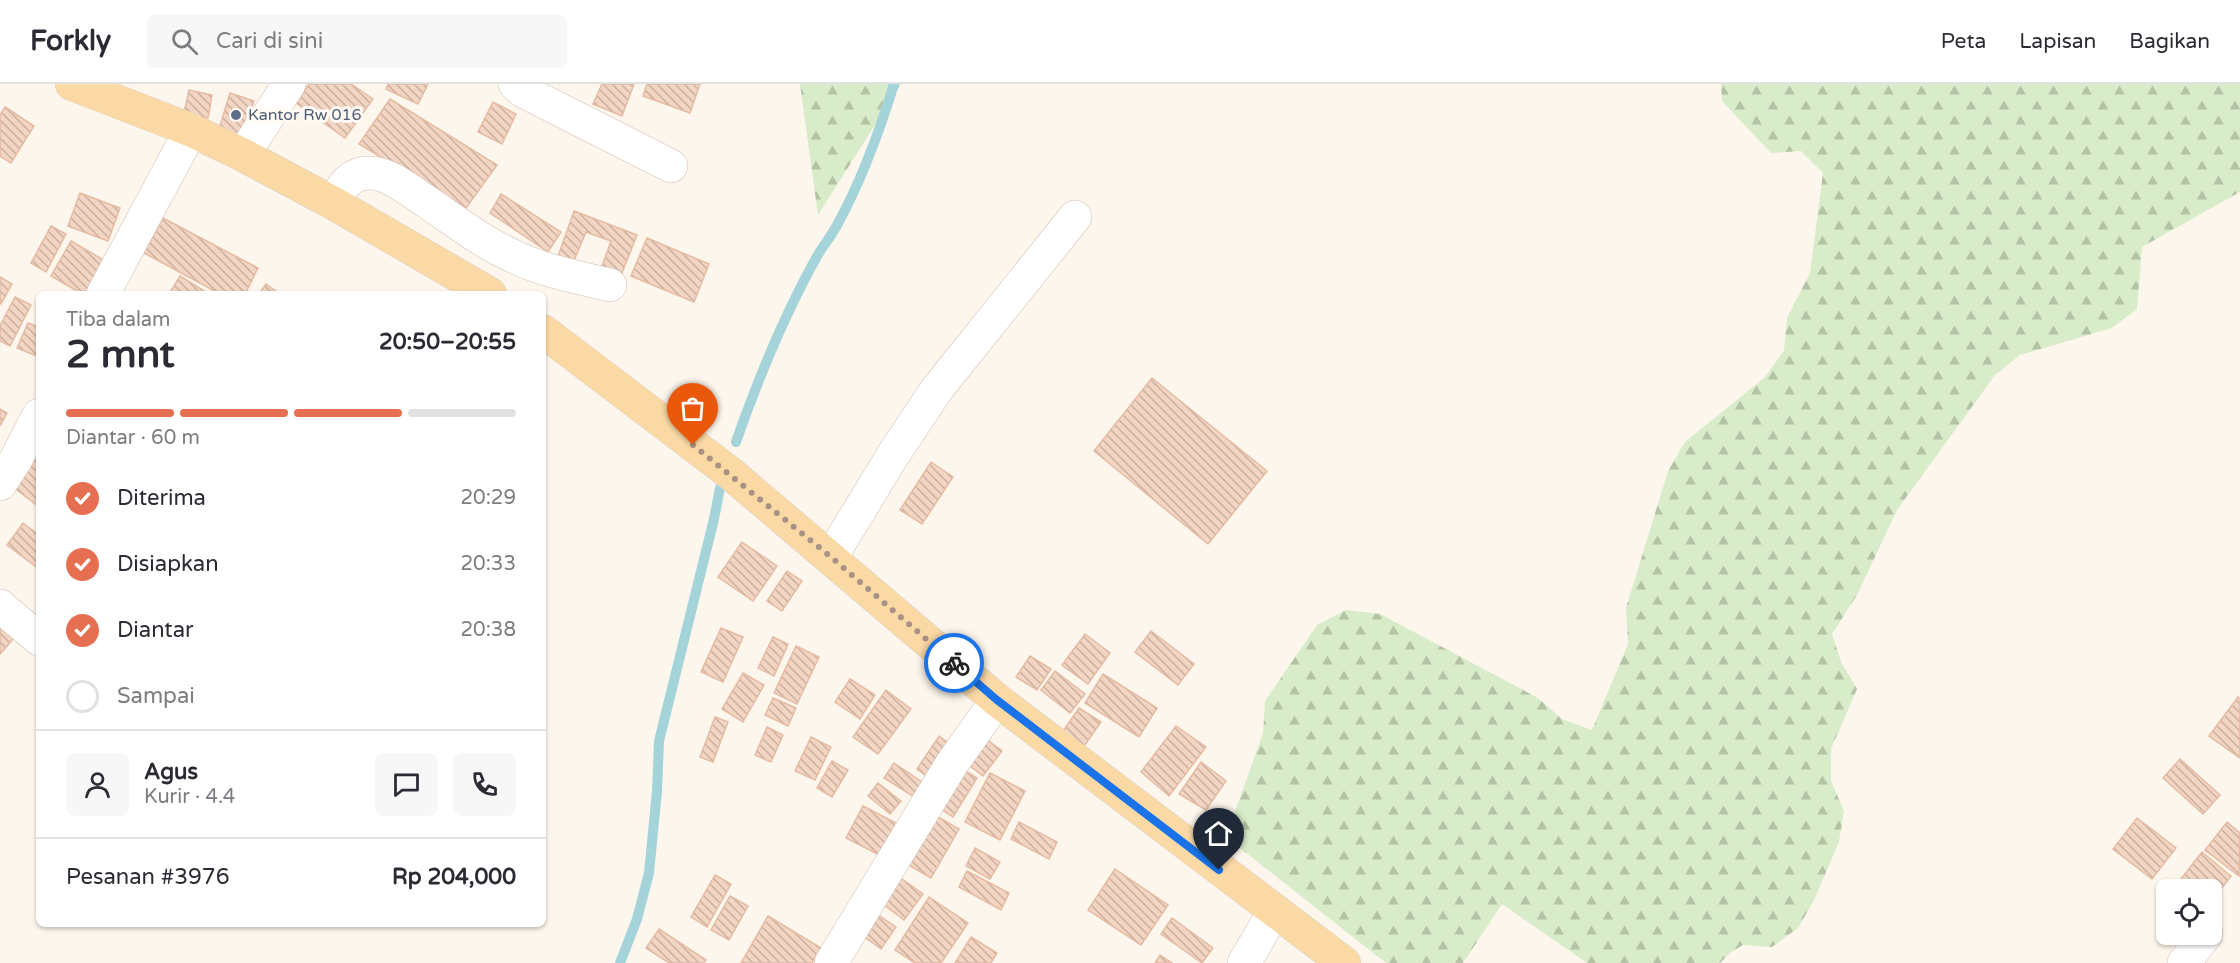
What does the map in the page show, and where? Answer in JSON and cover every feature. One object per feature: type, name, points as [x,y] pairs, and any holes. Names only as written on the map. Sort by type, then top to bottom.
[{"type":"main road","points":[[72,84],[191,130],[243,155],[333,203],[485,291]]},
{"type":"main road","points":[[546,333],[730,473],[997,700],[1344,963]]},
{"type":"street","points":[[243,155],[289,84]]},
{"type":"street","points":[[515,84],[523,91],[670,166]]},
{"type":"street","points":[[105,291],[191,130]]},
{"type":"street","points":[[333,203],[345,182],[355,175],[371,173],[395,181],[485,241],[512,256],[539,267],[610,285]]},
{"type":"street","points":[[831,557],[893,455],[937,389],[1075,217]]},
{"type":"street","points":[[0,484],[36,421]]},
{"type":"street","points":[[0,606],[36,636]]},
{"type":"street","points":[[831,963],[951,765],[997,700]]},
{"type":"street","points":[[1244,963],[1274,912]]},
{"type":"street","points":[[2184,963],[2198,945]]},
{"type":"green space","points":[[800,84],[901,84],[818,215]]},
{"type":"green space","points":[[1721,84],[2240,84],[2240,192],[2142,247],[2137,309],[2112,328],[2020,355],[1995,375],[1897,510],[1857,595],[1832,634],[1841,662],[1857,689],[1831,749],[1831,781],[1844,811],[1839,842],[1814,900],[1798,928],[1772,947],[1743,945],[1720,963],[1587,963],[1502,904],[1463,963],[1386,963],[1226,837],[1263,733],[1265,701],[1317,625],[1346,610],[1380,614],[1538,698],[1562,719],[1592,730],[1628,644],[1626,608],[1668,471],[1685,442],[1764,378],[1784,351],[1787,318],[1810,273],[1823,173],[1801,151],[1771,153],[1722,101]]},
{"type":"building","points":[[309,84],[351,84],[373,99],[345,138],[296,103]]},
{"type":"building","points":[[388,84],[428,84],[418,104],[386,89]]},
{"type":"building","points":[[602,84],[634,84],[622,116],[593,104]]},
{"type":"building","points":[[647,84],[700,84],[690,113],[643,96]]},
{"type":"building","points":[[189,90],[212,95],[208,118],[184,113]]},
{"type":"building","name":"Kantor Rw 016","points":[[230,93],[254,101],[242,136],[219,129]]},
{"type":"building","points":[[390,99],[497,165],[466,208],[359,144]]},
{"type":"building","points":[[493,102],[516,114],[502,144],[478,132]]},
{"type":"building","points":[[5,107],[34,126],[11,163],[0,156],[0,115]]},
{"type":"building","points":[[80,193],[120,208],[108,241],[68,226]]},
{"type":"building","points":[[501,194],[561,232],[548,252],[490,213]]},
{"type":"building","points":[[574,211],[637,235],[620,278],[600,272],[611,241],[586,232],[573,263],[557,259]]},
{"type":"building","points":[[163,218],[258,268],[246,291],[214,291],[144,253]]},
{"type":"building","points":[[51,226],[66,234],[46,272],[31,263]]},
{"type":"building","points":[[647,238],[709,264],[694,302],[631,276]]},
{"type":"building","points":[[71,241],[107,262],[90,291],[77,291],[51,276]]},
{"type":"building","points":[[180,276],[204,291],[171,291]]},
{"type":"building","points":[[0,277],[12,284],[1,304],[0,303]]},
{"type":"building","points":[[266,284],[276,291],[261,291]]},
{"type":"building","points":[[15,297],[31,305],[10,346],[0,341],[0,326]]},
{"type":"building","points":[[28,323],[36,326],[36,356],[17,348]]},
{"type":"building","points":[[1152,378],[1267,471],[1208,544],[1094,451]]},
{"type":"building","points":[[0,409],[7,413],[0,426]]},
{"type":"building","points":[[36,455],[36,505],[12,486]]},
{"type":"building","points":[[931,462],[953,477],[922,524],[900,510]]},
{"type":"building","points":[[23,523],[36,533],[36,567],[7,545]]},
{"type":"building","points":[[742,542],[777,566],[753,601],[718,577]]},
{"type":"building","points":[[787,571],[802,581],[782,611],[767,601]]},
{"type":"building","points":[[0,625],[14,638],[0,654]]},
{"type":"building","points":[[721,628],[743,637],[723,682],[701,672]]},
{"type":"building","points":[[1151,631],[1194,664],[1178,685],[1135,652]]},
{"type":"building","points":[[1085,634],[1110,653],[1088,684],[1062,665]]},
{"type":"building","points":[[773,637],[788,644],[774,676],[758,668]]},
{"type":"building","points":[[796,646],[819,657],[797,704],[774,693]]},
{"type":"building","points":[[1030,656],[1051,669],[1037,690],[1016,677]]},
{"type":"building","points":[[1055,671],[1085,694],[1070,713],[1041,690]]},
{"type":"building","points":[[743,673],[764,685],[743,722],[722,709]]},
{"type":"building","points":[[1103,674],[1157,708],[1139,737],[1085,703]]},
{"type":"building","points":[[850,679],[875,695],[860,719],[835,702]]},
{"type":"building","points":[[886,690],[911,709],[878,754],[853,737]]},
{"type":"building","points":[[2238,697],[2240,699],[2240,758],[2209,736]]},
{"type":"building","points":[[773,698],[796,708],[788,726],[765,715]]},
{"type":"building","points":[[1079,708],[1101,722],[1082,749],[1061,734]]},
{"type":"building","points":[[715,717],[728,722],[713,762],[700,757]]},
{"type":"building","points":[[1176,726],[1206,747],[1169,796],[1141,772]]},
{"type":"building","points":[[767,727],[783,735],[771,762],[755,755]]},
{"type":"building","points":[[981,735],[1002,751],[983,776],[962,760]]},
{"type":"building","points":[[939,736],[958,750],[936,783],[917,769]]},
{"type":"building","points":[[811,737],[831,747],[815,780],[795,771]]},
{"type":"building","points":[[2180,759],[2220,795],[2203,814],[2163,778]]},
{"type":"building","points":[[832,761],[848,770],[832,797],[817,788]]},
{"type":"building","points":[[1201,762],[1226,781],[1206,810],[1179,794]]},
{"type":"building","points":[[894,763],[928,786],[919,800],[884,778]]},
{"type":"building","points":[[959,767],[977,778],[953,817],[935,805]]},
{"type":"building","points":[[990,773],[1025,791],[1000,840],[965,822]]},
{"type":"building","points":[[878,783],[901,801],[890,814],[868,796]]},
{"type":"building","points":[[863,806],[900,825],[883,857],[846,838]]},
{"type":"building","points":[[928,811],[959,829],[931,878],[900,860]]},
{"type":"building","points":[[2137,818],[2176,848],[2152,879],[2113,849]]},
{"type":"building","points":[[1019,822],[1057,842],[1049,859],[1011,839]]},
{"type":"building","points":[[2227,822],[2240,833],[2239,876],[2205,850]]},
{"type":"building","points":[[975,848],[1000,862],[990,879],[966,866]]},
{"type":"building","points":[[2202,852],[2231,876],[2222,888],[2222,879],[2181,879]]},
{"type":"building","points":[[1115,869],[1168,905],[1141,945],[1088,910]]},
{"type":"building","points":[[967,871],[1009,893],[1001,910],[959,887]]},
{"type":"building","points":[[715,875],[731,884],[707,927],[691,917]]},
{"type":"building","points":[[898,876],[923,894],[904,920],[879,901]]},
{"type":"building","points":[[730,896],[748,906],[729,940],[711,930]]},
{"type":"building","points":[[929,897],[968,923],[941,963],[915,963],[895,950]]},
{"type":"building","points":[[877,914],[896,927],[881,949],[862,935]]},
{"type":"building","points":[[768,916],[821,948],[812,963],[741,963]]},
{"type":"building","points":[[1172,918],[1213,948],[1202,963],[1161,934]]},
{"type":"building","points":[[659,929],[706,960],[704,963],[669,963],[646,948]]},
{"type":"building","points":[[971,937],[997,953],[991,963],[955,963]]},
{"type":"building","points":[[1160,955],[1172,963],[1155,963]]},
{"type":"waterway","points":[[736,442],[782,325],[816,258],[845,210],[861,175],[876,139],[894,84]]},
{"type":"waterway","points":[[620,963],[637,919],[649,873],[659,741],[720,488]]},
{"type":"way so far","points":[[693,445],[831,557],[954,663]]},
{"type":"place","name":"Kantor Rw 016","points":[[236,115]]},
{"type":"route","points":[[954,663],[997,700],[1219,870]]}]
